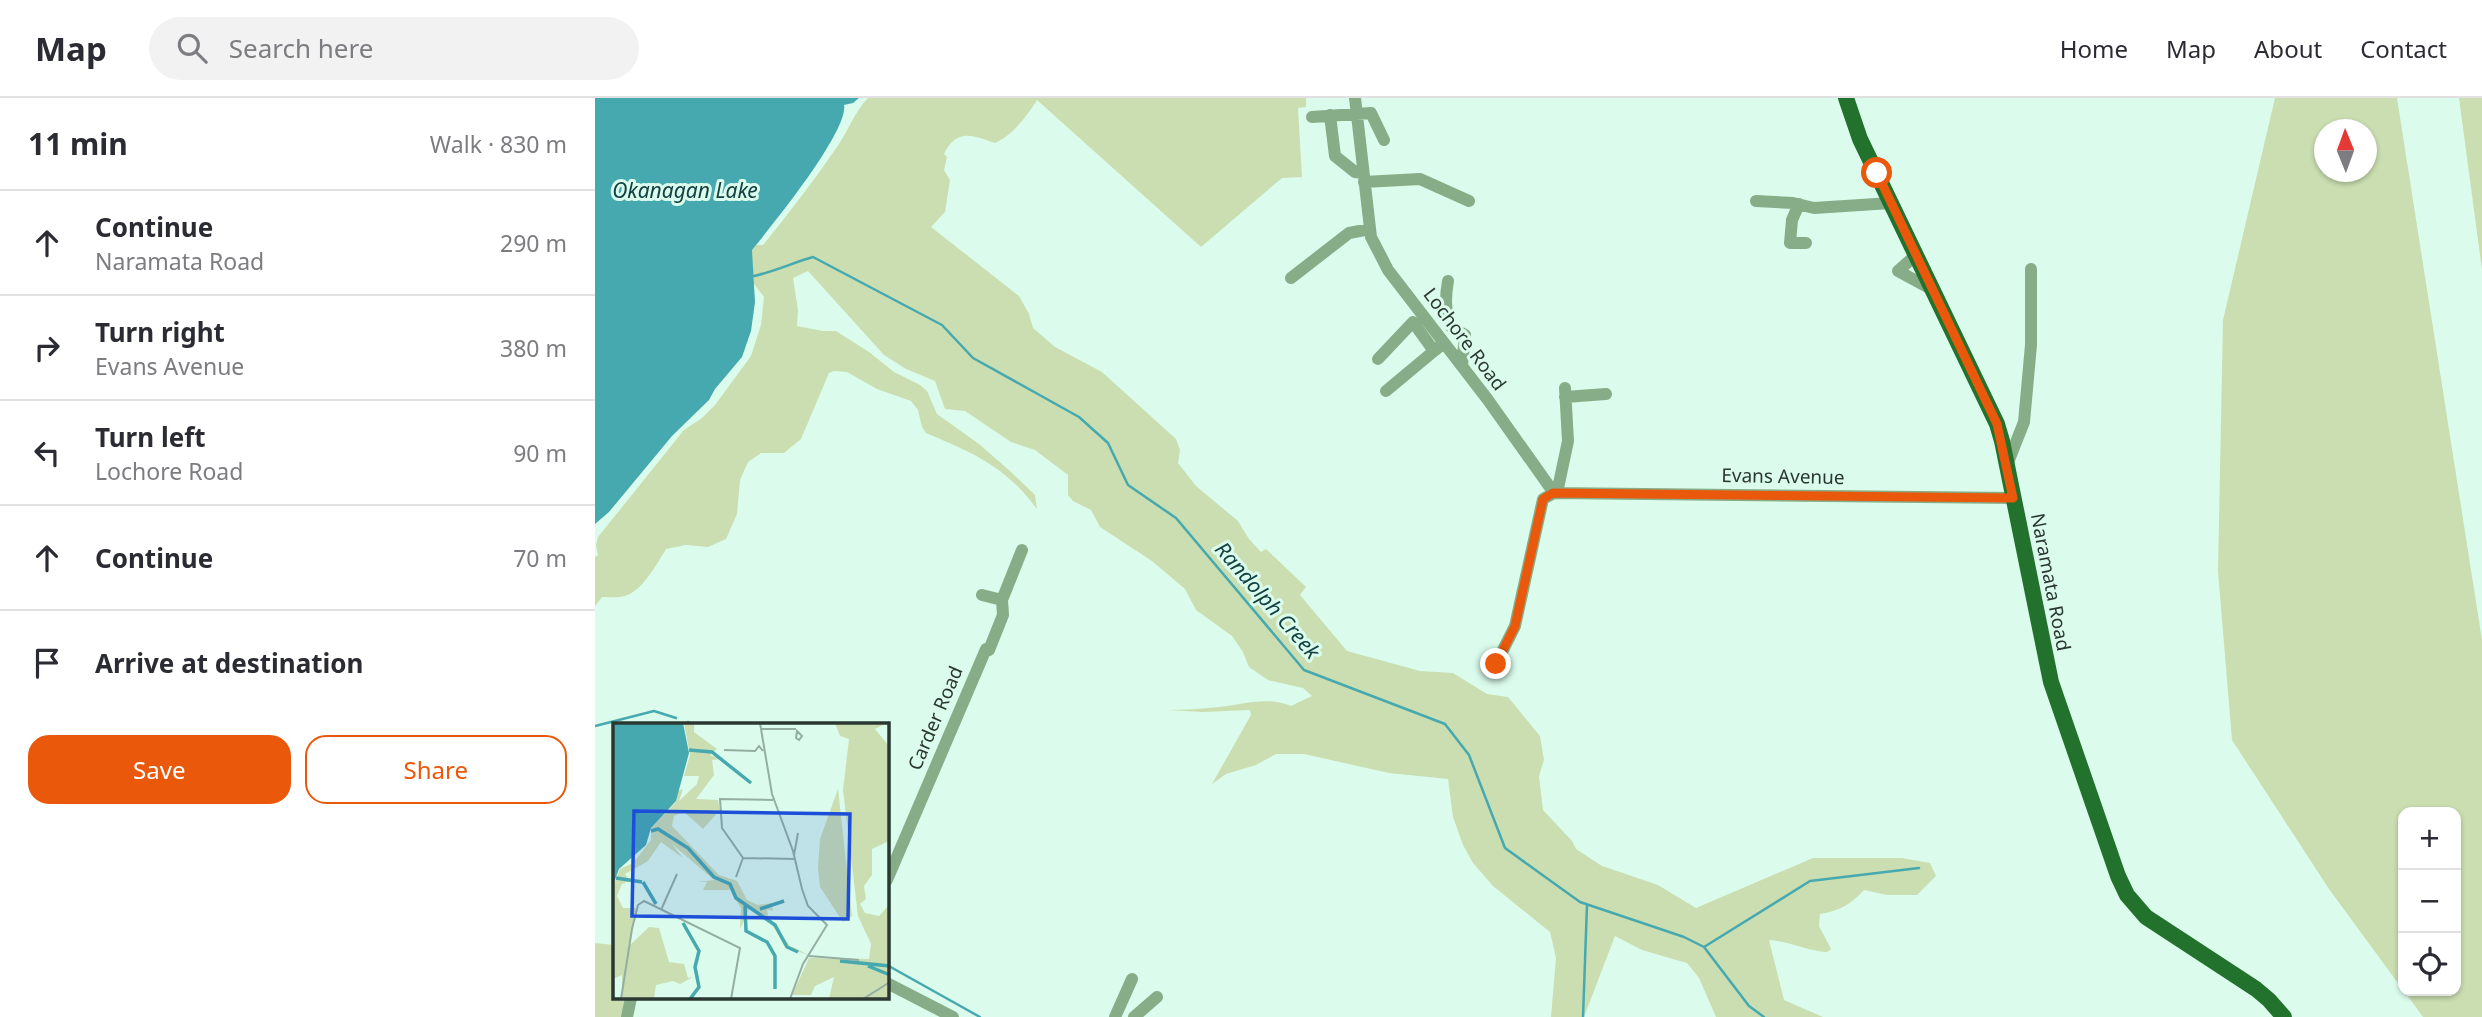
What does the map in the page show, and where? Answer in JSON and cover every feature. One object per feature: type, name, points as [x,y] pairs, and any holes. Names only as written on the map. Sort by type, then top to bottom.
[{"type":"main road","name":"Naramata Road","points":[[1846,98],[1860,139],[1997,424],[2056,701],[2127,895],[2136,908],[2157,926],[2256,989],[2284,1017]]},
{"type":"street","name":"Lochore Road","points":[[1355,98],[1371,237],[1388,270],[1439,347],[1462,366],[1555,493]]},
{"type":"street","points":[[1312,117],[1371,113],[1384,140]]},
{"type":"street","points":[[1330,115],[1335,156],[1355,172],[1364,177],[1420,179],[1469,201]]},
{"type":"street","points":[[1756,201],[1799,204],[1814,208],[1891,203]]},
{"type":"street","points":[[1799,204],[1792,220],[1790,243],[1806,243]]},
{"type":"street","points":[[1291,278],[1349,233],[1370,229]]},
{"type":"street","points":[[1916,255],[1898,271],[1933,290]]},
{"type":"street","points":[[2007,465],[2024,422],[2031,345],[2031,269]]},
{"type":"street","points":[[1448,281],[1444,302],[1447,315],[1451,327],[1465,335],[1462,366]]},
{"type":"street","points":[[1378,359],[1413,322],[1439,347],[1386,391]]},
{"type":"street","points":[[1496,664],[1515,626],[1543,499],[1555,493],[1568,441],[1565,392],[1606,394]]},
{"type":"street","name":"Evans Avenue","points":[[1555,493],[2013,498]]},
{"type":"street","name":"Carder Road","points":[[889,875],[1003,615],[1002,600],[1022,550]]},
{"type":"street","points":[[982,595],[1002,600]]},
{"type":"street","points":[[1115,1017],[1132,979]]},
{"type":"street","points":[[889,984],[953,1017]]},
{"type":"street","points":[[1133,1017],[1157,997]]},
{"type":"green space","points":[[868,98],[1306,98],[1306,107],[1298,108],[1302,177],[1282,178],[1201,247],[1037,100],[1019,125],[995,143],[972,136],[954,140],[944,154],[947,157],[944,170],[950,180],[945,212],[931,227],[1019,296],[1033,328],[1055,347],[1102,372],[1176,439],[1180,450],[1178,463],[1196,486],[1238,521],[1261,552],[1266,549],[1306,587],[1300,595],[1347,651],[1420,671],[1453,673],[1487,694],[1508,697],[1540,736],[1544,760],[1539,776],[1543,810],[1572,841],[1576,849],[1602,866],[1658,885],[1696,908],[1813,858],[1902,858],[1930,863],[1936,876],[1917,895],[1887,895],[1864,890],[1844,906],[1820,914],[1819,926],[1831,949],[1827,952],[1769,940],[1784,1000],[1823,1017],[1716,1017],[1699,978],[1687,963],[1642,950],[1615,936],[1584,1017],[1551,1017],[1556,958],[1550,932],[1493,886],[1473,863],[1453,817],[1448,779],[1389,773],[1304,754],[1276,754],[1256,765],[1226,774],[1212,784],[1251,715],[1250,710],[1167,710],[1264,701],[1291,706],[1312,696],[1303,688],[1268,680],[1249,667],[1232,636],[1196,610],[1185,589],[1152,561],[1100,527],[1091,510],[1073,501],[1068,495],[1068,475],[1035,450],[1011,442],[965,411],[945,409],[935,381],[906,369],[884,355],[808,271],[793,278],[798,310],[797,326],[836,331],[894,372],[920,385],[927,391],[937,414],[979,444],[1035,495],[1037,509],[1013,482],[987,462],[926,433],[918,410],[911,401],[877,389],[847,372],[834,371],[829,373],[801,439],[784,453],[761,453],[748,462],[740,480],[737,514],[726,539],[708,547],[686,545],[666,549],[637,589],[623,597],[602,597],[595,606],[595,557],[598,555],[598,537],[684,430],[715,405],[751,356],[761,325],[764,297],[754,284],[751,250],[756,245],[763,245],[793,208]]},
{"type":"green space","points":[[2275,98],[2397,98],[2482,640],[2482,1017],[2423,1017],[2408,996],[2461,996],[2461,807],[2398,807],[2398,983],[2329,889],[2232,740],[2218,571],[2223,320]]},
{"type":"green space","points":[[2459,98],[2482,98],[2482,270]]},
{"type":"green space","points":[[595,943],[613,945],[613,1000],[626,1000],[622,1017],[595,1017]]},
{"type":"water","name":"Okanagan Lake","points":[[595,98],[859,98],[844,105],[842,118],[822,156],[752,250],[755,302],[751,331],[742,357],[709,400],[672,436],[609,512],[595,524]]},
{"type":"waterway","name":"Randolph Creek","points":[[754,276],[813,257],[942,325],[973,358],[1079,417],[1108,443],[1128,485],[1176,518],[1304,670],[1445,724],[1469,755],[1505,848],[1580,902],[1684,937],[1704,947],[1749,1006],[1764,1017]]},
{"type":"waterway","points":[[595,726],[654,711],[676,718]]},
{"type":"waterway","points":[[1704,947],[1810,881],[1919,868]]},
{"type":"waterway","points":[[1583,1017],[1587,905]]},
{"type":"waterway","points":[[889,966],[980,1017]]},
{"type":"route","points":[[1496,664],[1515,626],[1543,499],[1553,493],[2013,498],[1997,424],[1877,173]]}]
